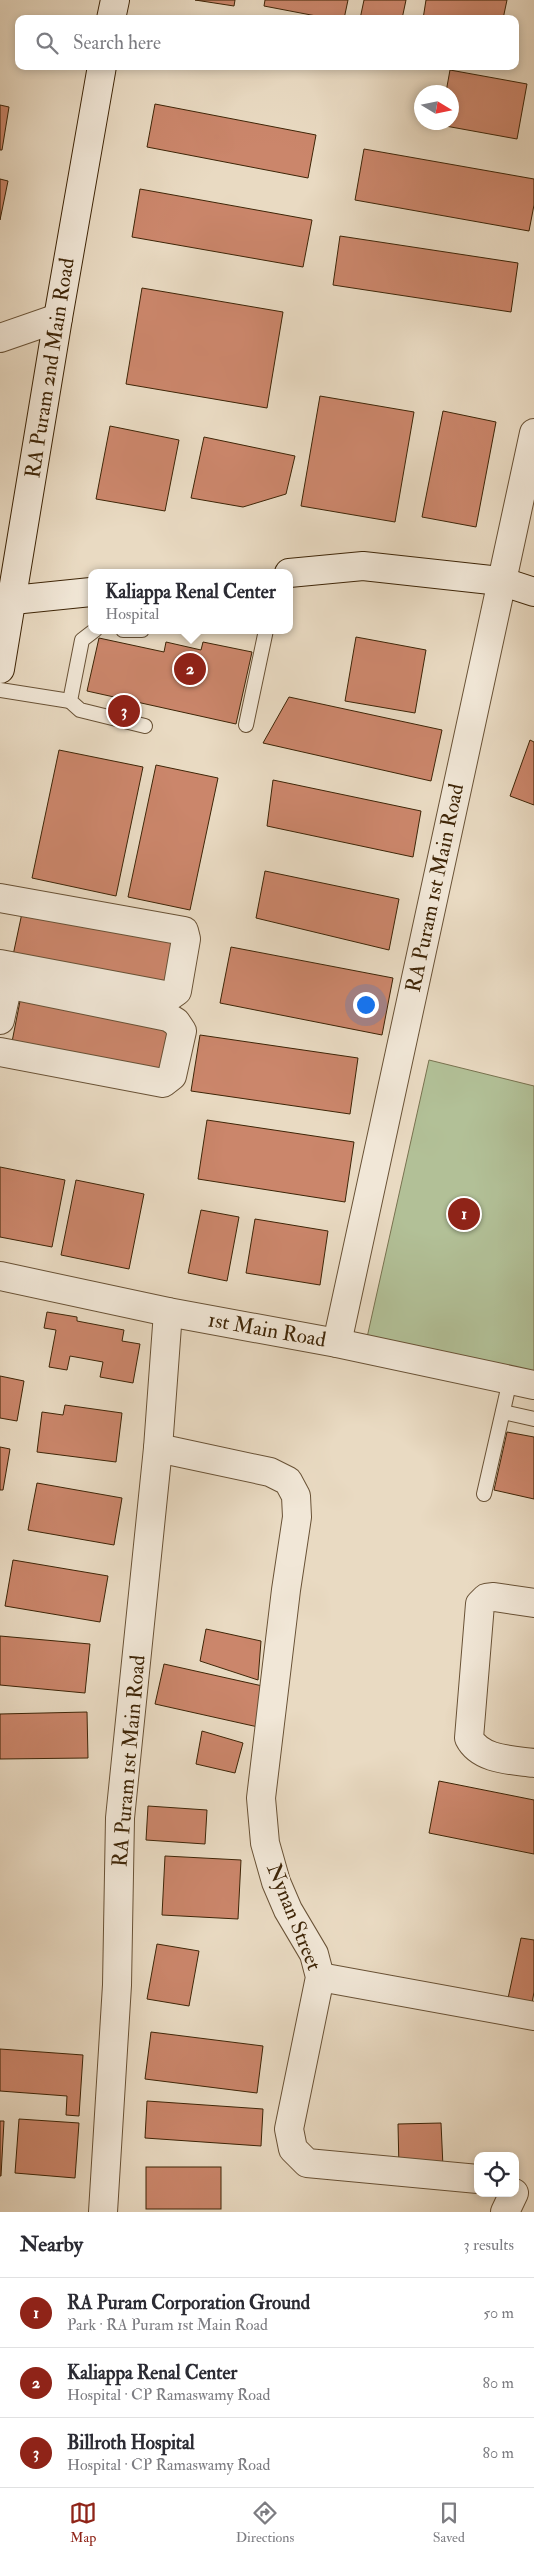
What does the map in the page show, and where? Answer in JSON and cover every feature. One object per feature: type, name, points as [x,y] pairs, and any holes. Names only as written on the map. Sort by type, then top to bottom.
[{"type":"street","points":[[112,15],[115,0]]},
{"type":"street","name":"RA Puram 2nd Main Road","points":[[0,669],[6,603],[101,70]]},
{"type":"street","points":[[0,338],[58,318]]},
{"type":"street","name":"RA Puram 1st Main Road","points":[[337,1343],[500,581],[534,433]]},
{"type":"street","points":[[293,573],[363,566],[500,581],[534,592]]},
{"type":"street","points":[[6,603],[88,592]]},
{"type":"street","points":[[0,898],[184,931],[186,939],[177,991],[170,996],[3,977]]},
{"type":"street","points":[[0,1020],[3,977]]},
{"type":"street","points":[[0,1052],[163,1083],[172,1076],[182,1031],[176,1022],[168,1017],[3,977]]},
{"type":"street","name":"1st Main Road","points":[[0,1276],[168,1312],[337,1343],[522,1382]]},
{"type":"street","name":"RA Puram 1st Main Road","points":[[103,2212],[117,1985],[120,1818],[158,1448],[168,1312]]},
{"type":"street","name":"Nynan Street","points":[[158,1448],[270,1472],[288,1481],[296,1496],[297,1517],[286,1590],[261,1798],[265,1843],[276,1882],[288,1910],[314,1954],[320,1977],[289,2129],[294,2149],[307,2162],[474,2179]]},
{"type":"street","points":[[534,1603],[494,1596],[486,1598],[480,1604],[469,1738],[474,1748],[490,1756],[534,1763]]},
{"type":"street","points":[[320,1977],[534,2016]]},
{"type":"street","points":[[505,2212],[520,2187]]},
{"type":"lane","points":[[70,701],[82,640],[90,634]]},
{"type":"lane","points":[[246,725],[265,634]]},
{"type":"lane","points":[[0,690],[70,701],[80,710],[145,726]]},
{"type":"lane","points":[[484,1494],[503,1412],[522,1382]]},
{"type":"lane","points":[[503,1412],[534,1419]]},
{"type":"green space","points":[[429,1060],[534,1086],[534,1375],[366,1342]]},
{"type":"building","points":[[195,0],[235,0],[234,6]]},
{"type":"building","points":[[265,0],[348,0],[345,15],[311,15],[264,6]]},
{"type":"building","points":[[364,0],[406,0],[403,15],[361,15]]},
{"type":"building","points":[[426,0],[507,0],[504,15],[424,15]]},
{"type":"building","points":[[450,70],[527,84],[517,139],[459,128],[459,85],[447,85]]},
{"type":"building","points":[[155,104],[316,135],[308,178],[147,147]]},
{"type":"building","points":[[0,105],[9,107],[2,150],[0,150]]},
{"type":"building","points":[[364,149],[534,179],[534,205],[529,231],[355,200]]},
{"type":"building","points":[[0,179],[8,181],[0,220]]},
{"type":"building","points":[[140,189],[312,220],[303,267],[132,237]]},
{"type":"building","points":[[340,236],[518,263],[511,312],[333,285]]},
{"type":"building","points":[[142,288],[283,312],[267,408],[126,384]]},
{"type":"building","points":[[320,396],[414,412],[395,522],[301,506]]},
{"type":"building","points":[[443,411],[496,422],[476,527],[422,517]]},
{"type":"building","points":[[110,426],[179,440],[165,511],[96,499]]},
{"type":"building","points":[[204,437],[295,456],[286,494],[243,507],[191,498]]},
{"type":"building","points":[[356,637],[426,650],[415,713],[345,701]]},
{"type":"building","points":[[99,638],[164,652],[166,642],[201,650],[203,642],[252,652],[236,724],[87,691]]},
{"type":"building","points":[[289,697],[442,730],[431,781],[263,743]]},
{"type":"building","points":[[530,740],[534,742],[534,805],[510,796]]},
{"type":"building","points":[[59,750],[143,767],[116,896],[32,878]]},
{"type":"building","points":[[156,765],[218,778],[190,910],[128,897]]},
{"type":"building","points":[[273,780],[421,811],[413,857],[267,826]]},
{"type":"building","points":[[265,871],[399,899],[389,950],[256,918]]},
{"type":"building","points":[[22,913],[178,944],[169,992],[12,960]]},
{"type":"building","points":[[231,947],[393,978],[382,1035],[220,1003]]},
{"type":"building","points":[[21,996],[175,1027],[165,1078],[11,1047]]},
{"type":"building","points":[[200,1035],[358,1058],[350,1114],[191,1091]]},
{"type":"building","points":[[207,1120],[354,1142],[345,1202],[198,1179]]},
{"type":"building","points":[[0,1167],[65,1180],[52,1247],[0,1237]]},
{"type":"building","points":[[76,1180],[144,1194],[129,1269],[61,1255]]},
{"type":"building","points":[[201,1210],[239,1217],[227,1281],[188,1273]]},
{"type":"building","points":[[255,1219],[328,1231],[320,1285],[246,1273]]},
{"type":"building","points":[[47,1312],[77,1317],[77,1321],[124,1330],[122,1341],[140,1344],[133,1383],[100,1377],[103,1362],[70,1356],[67,1370],[49,1367],[56,1330],[44,1328]]},
{"type":"building","points":[[0,1376],[24,1381],[17,1421],[0,1418]]},
{"type":"building","points":[[65,1405],[122,1413],[116,1462],[37,1452],[42,1412],[63,1415]]},
{"type":"building","points":[[507,1432],[534,1437],[534,1499],[494,1490]]},
{"type":"building","points":[[0,1447],[10,1449],[3,1490],[0,1490]]},
{"type":"building","points":[[37,1483],[122,1498],[114,1545],[28,1530]]},
{"type":"building","points":[[13,1560],[108,1576],[100,1622],[5,1606]]},
{"type":"building","points":[[206,1629],[261,1641],[258,1680],[200,1661]]},
{"type":"building","points":[[0,1636],[90,1644],[85,1693],[0,1685]]},
{"type":"building","points":[[164,1664],[267,1687],[258,1727],[155,1704]]},
{"type":"building","points":[[87,1712],[88,1758],[0,1759],[0,1714]]},
{"type":"building","points":[[202,1731],[243,1743],[235,1773],[196,1764]]},
{"type":"building","points":[[439,1781],[534,1800],[534,1854],[429,1833]]},
{"type":"building","points":[[148,1806],[207,1810],[205,1844],[146,1840]]},
{"type":"building","points":[[165,1856],[241,1860],[238,1919],[162,1915]]},
{"type":"building","points":[[521,1938],[534,1940],[534,1992],[531,2009],[507,2003]]},
{"type":"building","points":[[157,1944],[199,1951],[189,2006],[147,1999]]},
{"type":"building","points":[[151,2032],[263,2046],[257,2093],[145,2079]]},
{"type":"building","points":[[0,2049],[83,2055],[79,2116],[66,2115],[67,2096],[0,2091]]},
{"type":"building","points":[[147,2101],[263,2109],[261,2146],[145,2138]]},
{"type":"building","points":[[19,2119],[79,2123],[75,2178],[15,2173]]},
{"type":"building","points":[[0,2121],[4,2121],[1,2176],[0,2176]]},
{"type":"building","points":[[441,2123],[443,2167],[399,2169],[398,2124]]},
{"type":"building","points":[[146,2167],[221,2167],[221,2209],[146,2209]]},
{"type":"place","name":"Kaliappa Renal Center","points":[[190,669]]},
{"type":"place","name":"Billroth Hospital","points":[[124,711]]},
{"type":"place","name":"RA Puram Corporation Ground","points":[[464,1214]]}]
